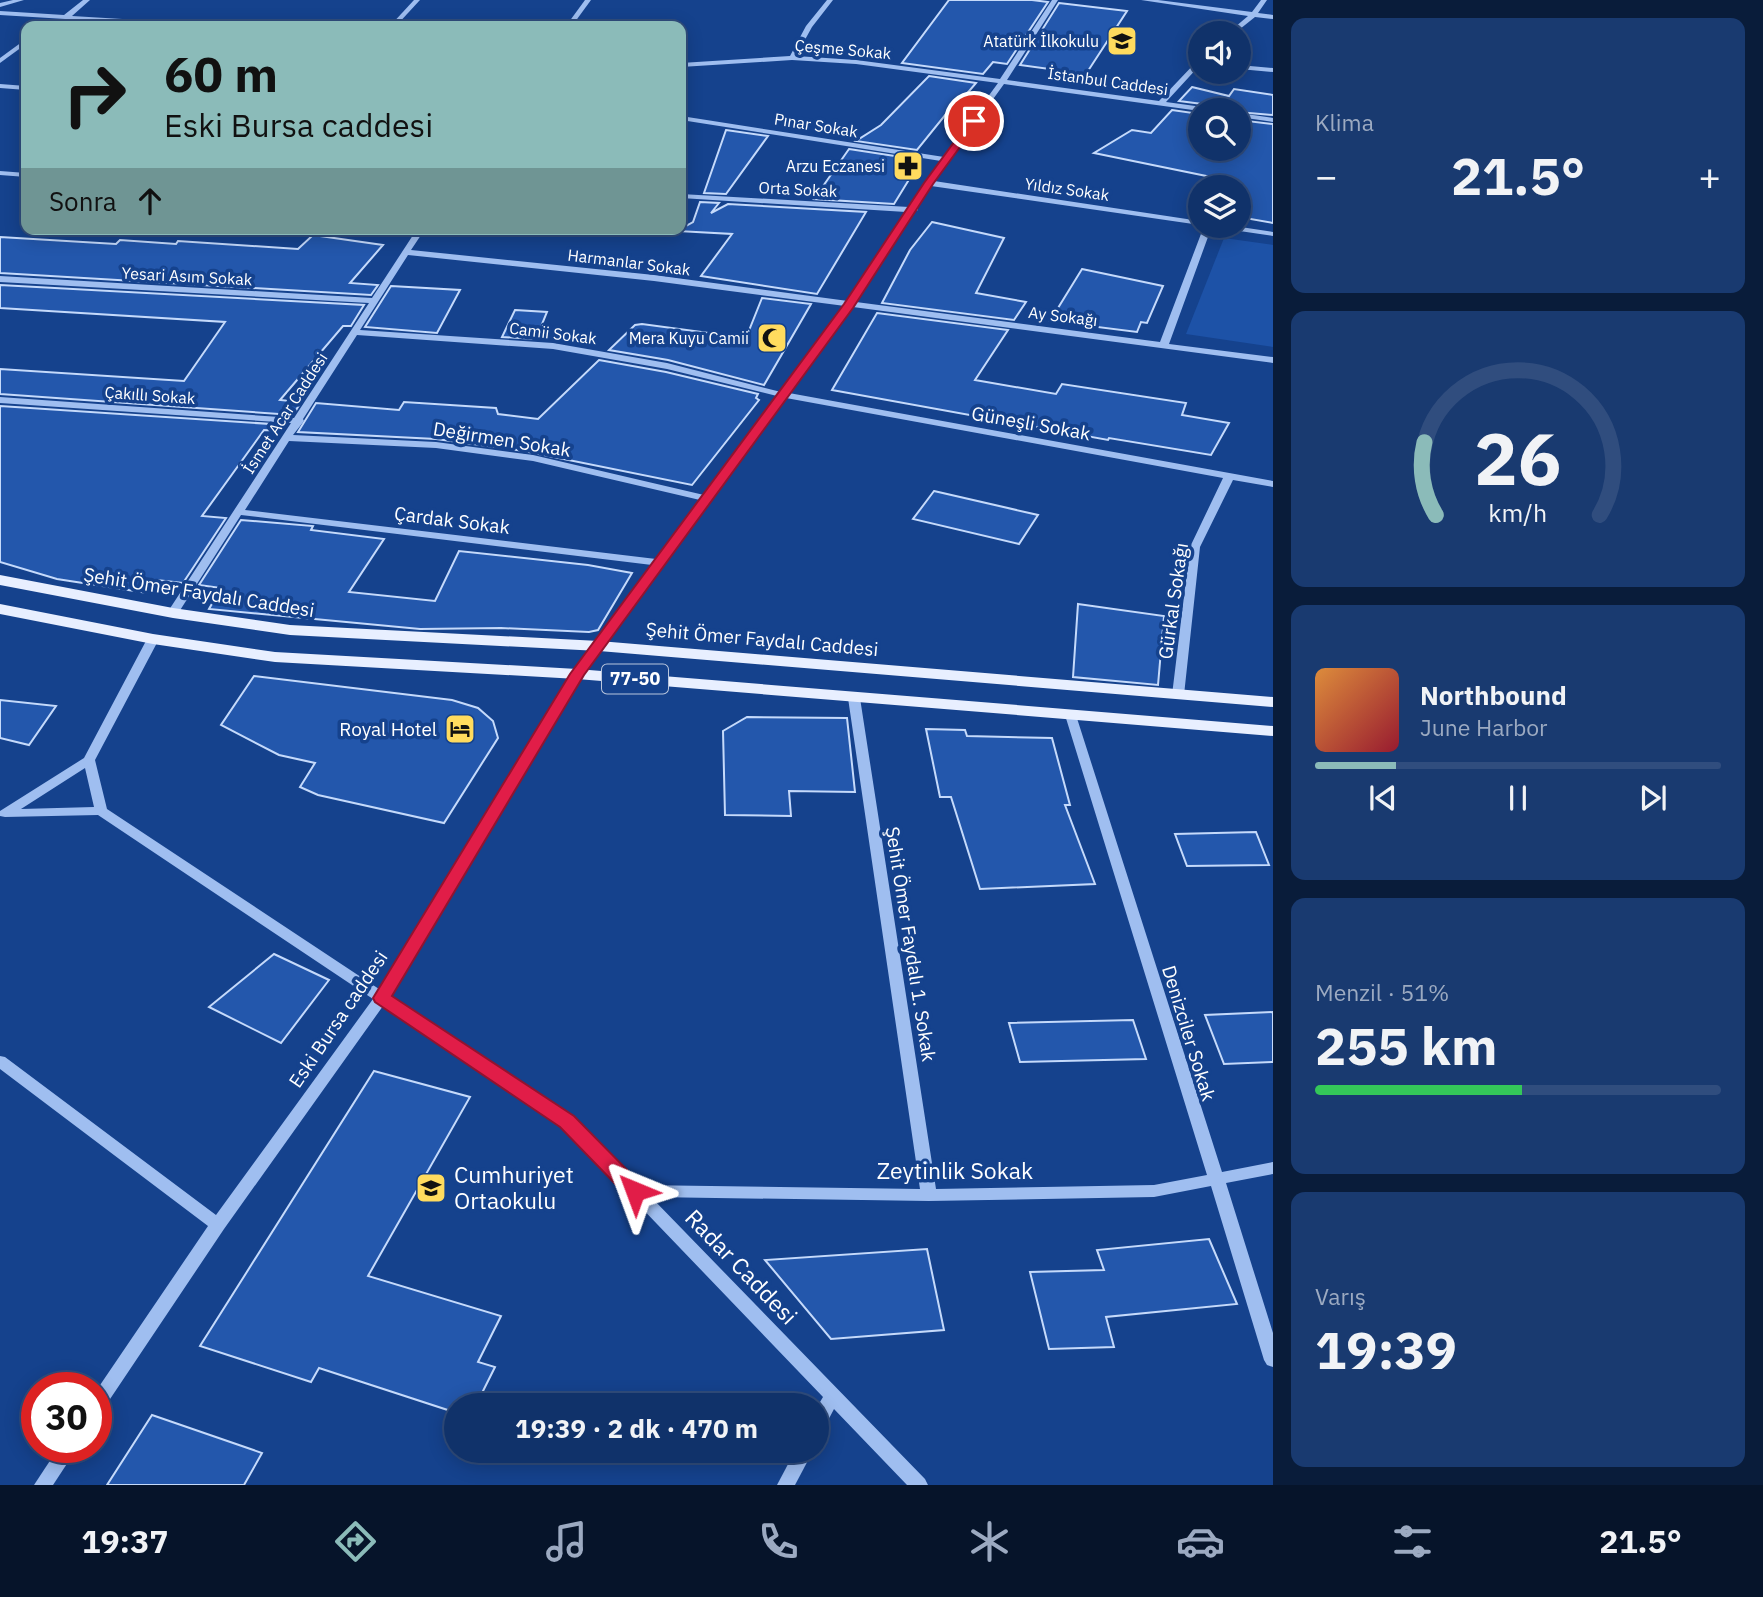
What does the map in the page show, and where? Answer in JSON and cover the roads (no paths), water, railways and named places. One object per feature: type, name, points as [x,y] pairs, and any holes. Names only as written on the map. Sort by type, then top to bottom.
[{"type":"main road","name":"Şehit Ömer Faydalı Caddesi","points":[[0,580],[173,613],[290,630],[600,646],[1273,702]]},
{"type":"main road","name":"77-50","points":[[0,609],[153,639],[275,657],[577,674],[1273,731]]},
{"type":"main road","points":[[153,639],[173,613]]},
{"type":"street","points":[[0,5],[21,0]]},
{"type":"street","points":[[66,17],[87,0]]},
{"type":"street","points":[[398,21],[418,0]]},
{"type":"street","points":[[573,21],[588,0]]},
{"type":"street","points":[[792,58],[810,26],[830,0]]},
{"type":"street","name":"Eski Bursa caddesi","points":[[112,1382],[218,1225],[382,998],[577,674],[849,306],[929,183],[1002,82],[1055,0]]},
{"type":"street","points":[[1144,0],[1273,18]]},
{"type":"street","points":[[1246,21],[1264,0]]},
{"type":"street","points":[[0,13],[128,21]]},
{"type":"street","points":[[52,21],[57,17]]},
{"type":"street","points":[[0,61],[21,45]]},
{"type":"street","name":"Çeşme Sokak","points":[[686,65],[792,58],[907,68],[1002,82]]},
{"type":"street","points":[[1251,68],[1273,70]]},
{"type":"street","points":[[1162,103],[1188,75]]},
{"type":"street","name":"İstanbul Caddesi","points":[[1002,82],[1188,107]]},
{"type":"street","points":[[0,86],[21,88]]},
{"type":"street","points":[[1251,117],[1273,120]]},
{"type":"street","name":"Pınar Sokak","points":[[686,119],[946,160]]},
{"type":"street","points":[[0,173],[21,175]]},
{"type":"street","name":"Yıldız Sokak","points":[[929,183],[1188,221]]},
{"type":"street","name":"Orta Sokak","points":[[686,196],[914,209]]},
{"type":"street","points":[[1251,231],[1273,234]]},
{"type":"street","name":"İsmet Acar Caddesi","points":[[173,613],[417,235]]},
{"type":"street","points":[[1164,345],[1204,238]]},
{"type":"street","name":"Harmanlar Sokak","points":[[405,252],[654,278],[849,306]]},
{"type":"street","name":"Yesari Asım Sokak","points":[[0,279],[372,301]]},
{"type":"street","name":"Ay Sokağı","points":[[849,306],[1273,360]]},
{"type":"street","name":"Camii Sokak","points":[[356,332],[553,346],[667,366],[783,396]]},
{"type":"street","name":"Güneşli Sokak","points":[[783,396],[1273,484]]},
{"type":"street","name":"Çakıllı Sokak","points":[[0,400],[299,421]]},
{"type":"street","name":"Değirmen Sokak","points":[[288,438],[436,445],[533,458],[707,499]]},
{"type":"street","name":"Gürkal Sokağı","points":[[1178,695],[1195,547],[1229,477]]},
{"type":"street","name":"Çardak Sokak","points":[[239,512],[660,563]]},
{"type":"street","points":[[2,814],[89,760],[153,639]]},
{"type":"street","name":"Şehit Ömer Faydalı 1. Sokak","points":[[854,698],[929,1195]]},
{"type":"street","name":"Denizciler Sokak","points":[[1071,715],[1273,1360]]},
{"type":"street","points":[[2,814],[101,811],[89,760]]},
{"type":"street","name":"Radar Caddesi","points":[[101,811],[567,1121],[919,1485]]},
{"type":"street","points":[[0,1061],[218,1225]]},
{"type":"street","name":"Zeytinlik Sokak","points":[[635,1191],[929,1195],[1154,1191],[1273,1168]]},
{"type":"street","points":[[829,1402],[833,1395]]},
{"type":"street","points":[[43,1485],[58,1463]]},
{"type":"street","points":[[786,1485],[798,1463]]},
{"type":"place","name":"Atatürk İlkokulu","points":[[1122,41]]},
{"type":"place","name":"Arzu Eczanesi","points":[[908,166]]},
{"type":"place","name":"Mera Kuyu Camii","points":[[772,338]]},
{"type":"place","name":"Royal Hotel","points":[[460,729]]},
{"type":"place","name":"Cumhuriyet Ortaokulu","points":[[431,1188]]}]
